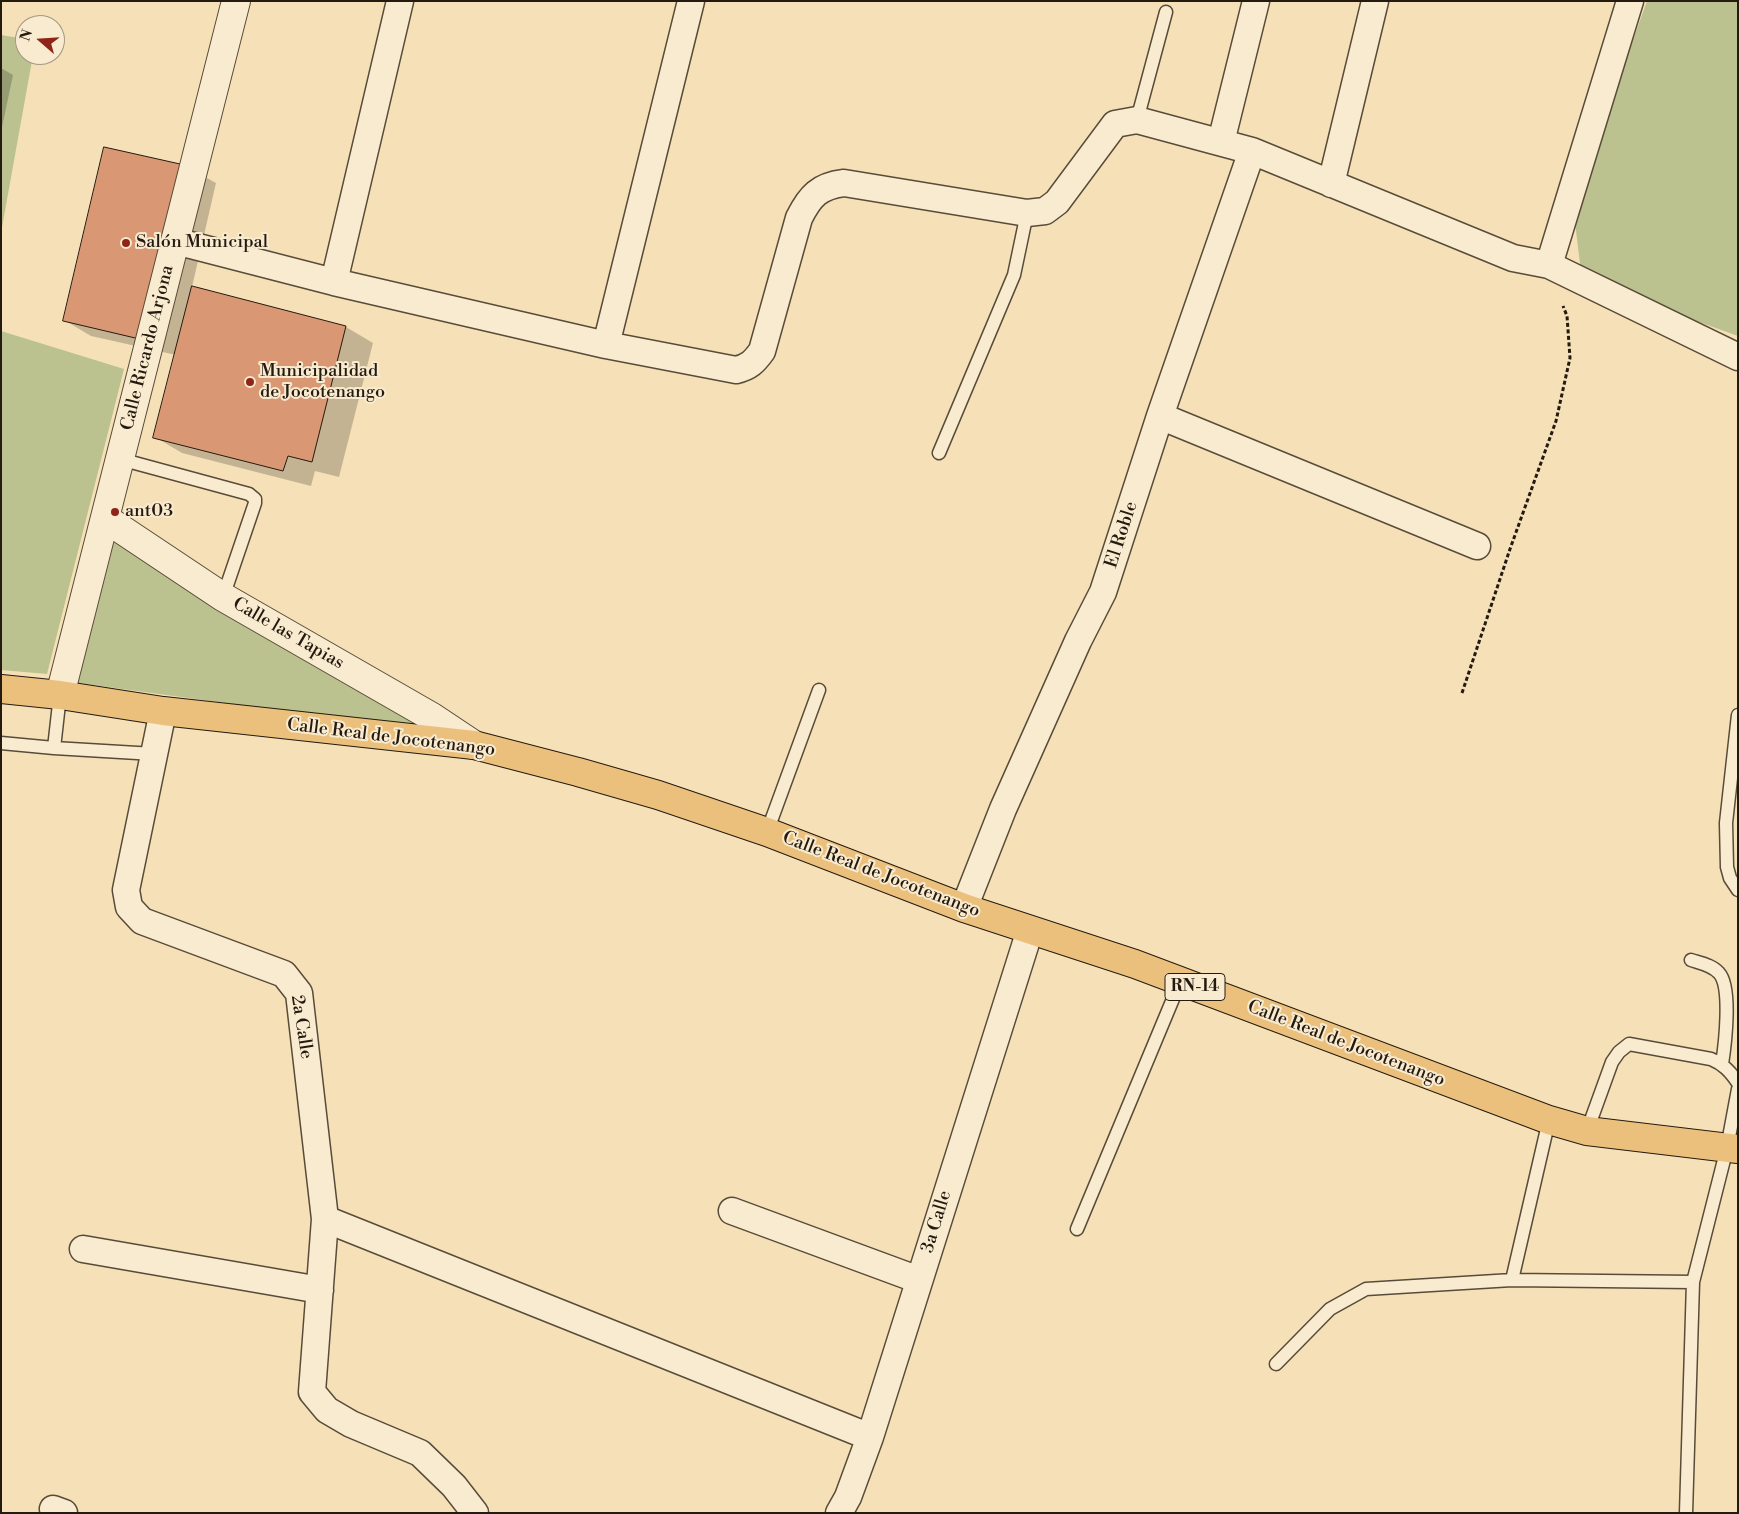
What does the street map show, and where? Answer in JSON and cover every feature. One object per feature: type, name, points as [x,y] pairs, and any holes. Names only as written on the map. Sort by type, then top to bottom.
[{"type":"main road","name":"Calle Real de Jocotenango","points":[[1,690],[60,695],[162,711],[474,746],[578,772],[658,795],[767,832],[964,908],[1134,964],[1549,1120],[1588,1130],[1732,1148]]},
{"type":"street","name":"Calle Ricardo Arjona","points":[[60,695],[236,1]]},
{"type":"street","points":[[334,282],[400,1]]},
{"type":"street","points":[[606,345],[691,1]]},
{"type":"street","points":[[1220,142],[1256,1]]},
{"type":"street","points":[[1331,184],[1375,1]]},
{"type":"street","points":[[1549,265],[1630,1]]},
{"type":"street","points":[[175,241],[334,282],[606,345],[736,370],[746,368],[754,362],[762,351],[799,218],[806,204],[817,192],[830,185],[844,183],[1027,213],[1045,211],[1057,202],[1115,124],[1137,120],[1252,151],[1513,258],[1549,265],[1738,357]]},
{"type":"street","name":"El Roble","points":[[964,908],[1019,774],[1078,641],[1103,592],[1160,416],[1252,151]]},
{"type":"street","points":[[1160,416],[1477,546]]},
{"type":"street","name":"Calle las Tapias","points":[[106,519],[223,597],[432,717],[474,746]]},
{"type":"street","name":"2a Calle","points":[[162,711],[126,890],[129,907],[142,921],[284,974],[299,993],[325,1219],[312,1392],[327,1410],[351,1424],[420,1453],[454,1486],[475,1513]]},
{"type":"street","name":"3a Calle","points":[[839,1513],[848,1497],[870,1437],[1030,930]]},
{"type":"street","points":[[732,1211],[919,1280]]},
{"type":"street","points":[[325,1219],[870,1437]]},
{"type":"street","points":[[83,1249],[320,1290]]},
{"type":"lane","points":[[1137,120],[1166,12]]},
{"type":"lane","points":[[939,453],[1014,274],[1027,213]]},
{"type":"lane","points":[[120,459],[249,494],[255,499],[223,597]]},
{"type":"lane","points":[[767,832],[819,690]]},
{"type":"lane","points":[[54,748],[60,695]]},
{"type":"lane","points":[[1738,715],[1726,823],[1727,867],[1730,878],[1738,890]]},
{"type":"lane","points":[[1,743],[154,754]]},
{"type":"lane","points":[[1691,960],[1711,967],[1719,973],[1724,982],[1727,1033],[1722,1064]]},
{"type":"lane","points":[[1077,1229],[1180,982]]},
{"type":"lane","points":[[1588,1130],[1612,1062],[1619,1052],[1629,1044],[1711,1059],[1722,1064],[1738,1083]]},
{"type":"lane","points":[[1686,1513],[1693,1282],[1732,1148],[1738,1089]]},
{"type":"lane","points":[[1512,1280],[1549,1120]]},
{"type":"lane","points":[[1276,1364],[1330,1309],[1366,1289],[1512,1280],[1693,1282]]},
{"type":"path","points":[[1462,693],[1510,549],[1556,421],[1570,358],[1567,316],[1549,265]]},
{"type":"green space","points":[[1647,1],[1738,1],[1738,336],[1582,280],[1573,206]]},
{"type":"green space","points":[[1,35],[15,37],[15,65],[31,65],[1,233]]},
{"type":"green space","points":[[1,331],[124,369],[47,674],[1,670]]},
{"type":"green space","points":[[115,538],[438,732],[78,683]]},
{"type":"building","name":"Salón Municipal","points":[[104,147],[189,166],[148,341],[63,321]]},
{"type":"building","name":"Municipalidad de Jocotenango","points":[[192,286],[346,326],[312,462],[288,456],[283,471],[153,438]]},
{"type":"place","name":"Salón Municipal","points":[[126,243]]},
{"type":"place","name":"Municipalidad de Jocotenango","points":[[250,382]]},
{"type":"place","name":"ant03","points":[[115,512]]}]
